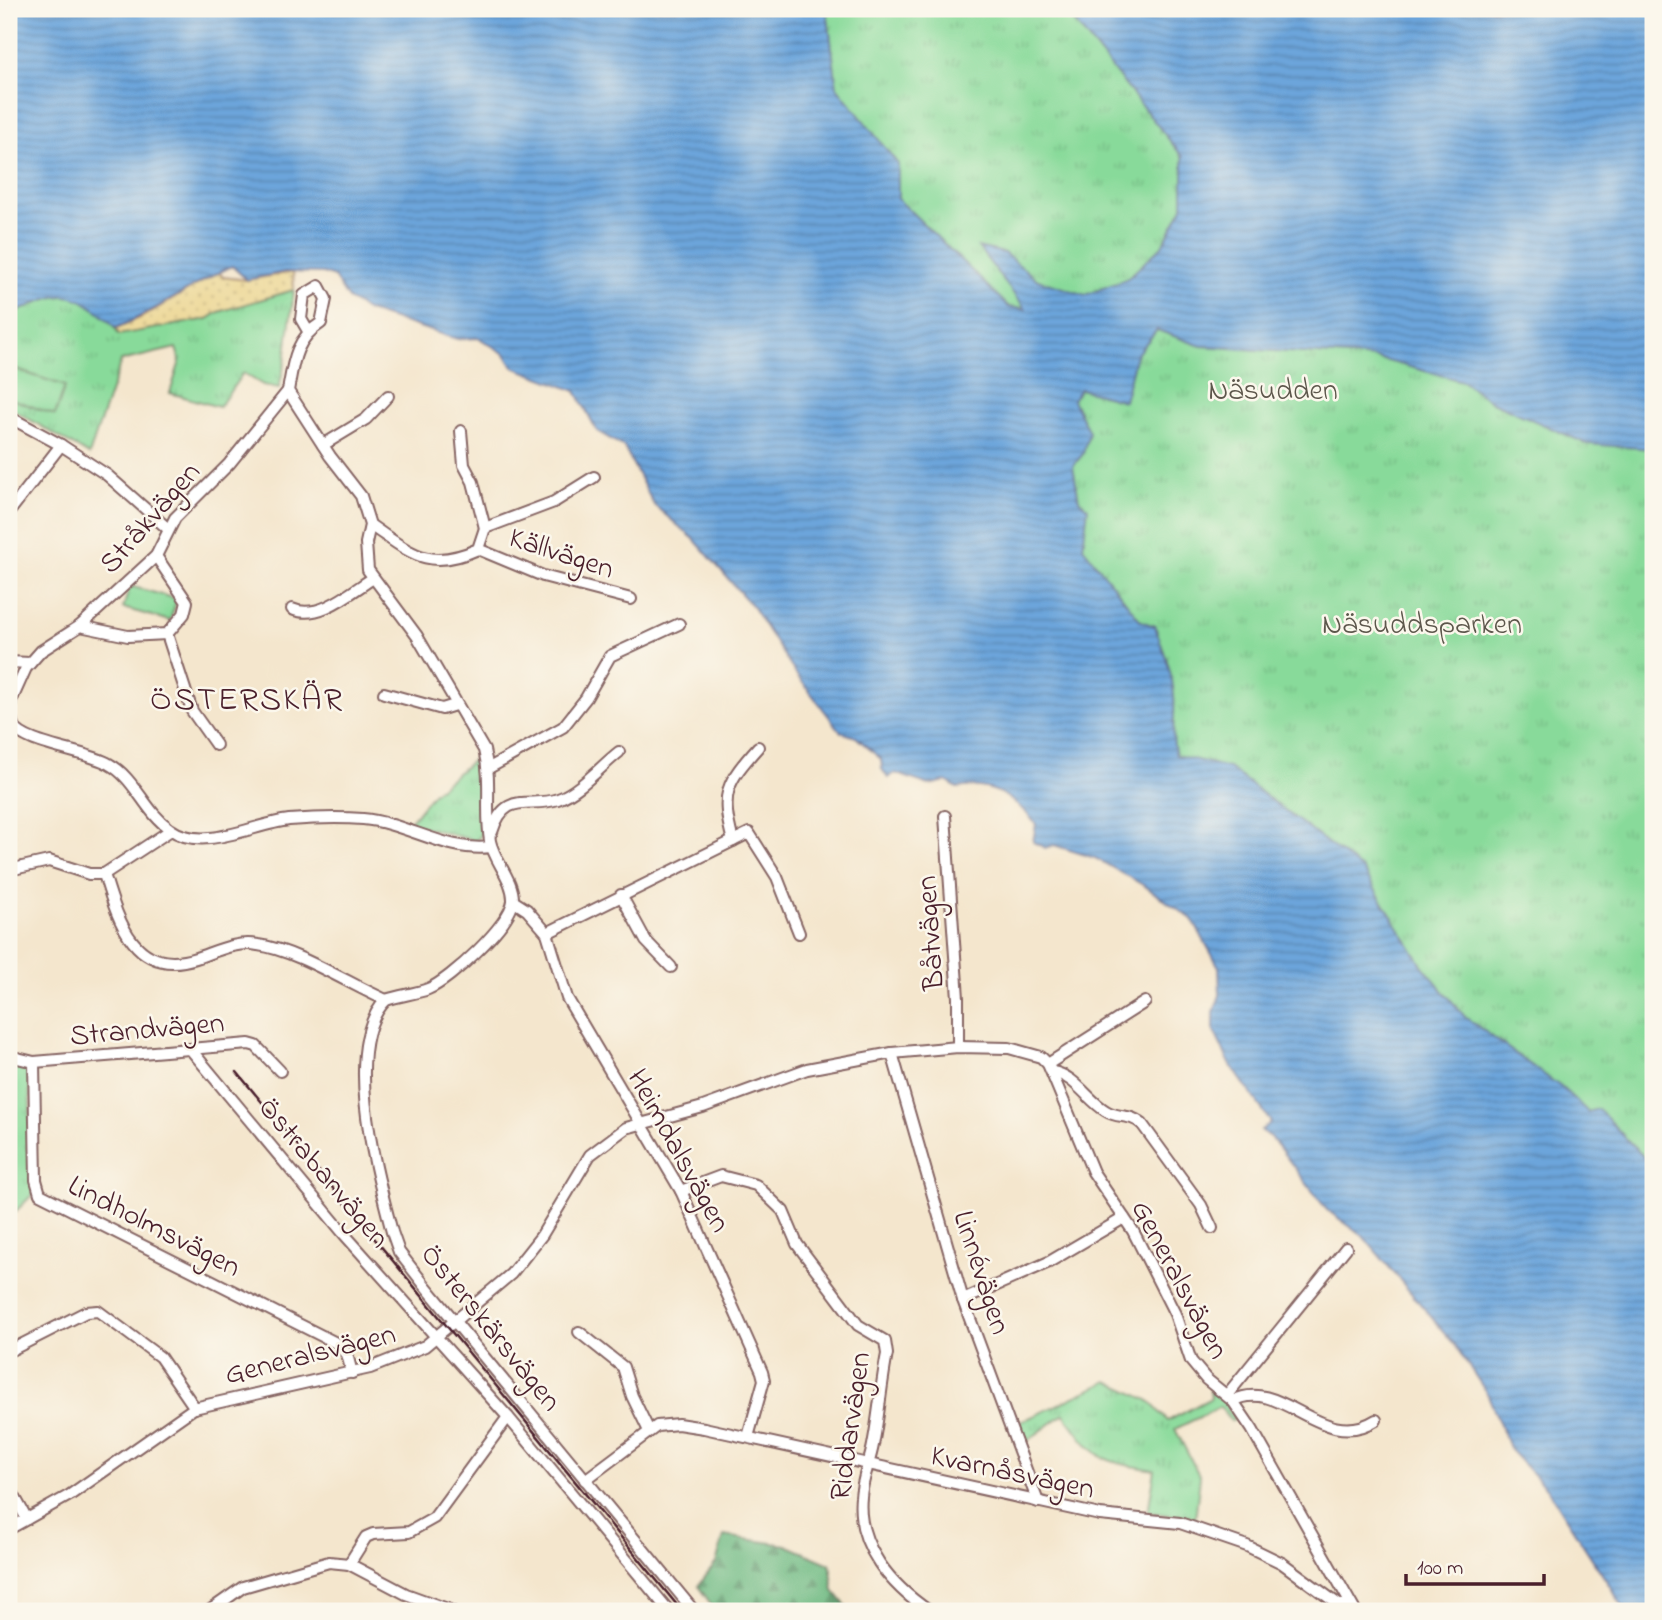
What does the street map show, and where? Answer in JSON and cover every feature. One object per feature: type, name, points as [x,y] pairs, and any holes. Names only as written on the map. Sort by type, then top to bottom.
[{"type":"street","points":[[104,874],[119,922],[134,944],[156,960],[178,963],[231,946],[260,945],[294,956],[387,1000],[428,989],[441,982],[499,929],[510,914],[512,891],[491,843],[489,768],[484,750],[401,611],[373,578],[366,553],[370,525],[356,488],[323,445],[288,391],[295,350],[308,331]]},
{"type":"street","name":"Stråkvägen","points":[[13,697],[30,663],[48,645],[80,626],[156,556],[167,528],[229,464],[288,391]]},
{"type":"street","points":[[323,445],[366,419],[388,396]]},
{"type":"street","points":[[9,417],[61,445],[107,475],[167,528]]},
{"type":"street","name":"Källvägen","points":[[461,431],[464,465],[473,482],[485,528],[478,549]]},
{"type":"street","points":[[9,512],[61,445]]},
{"type":"street","name":"Källvägen","points":[[485,528],[554,502],[594,477]]},
{"type":"street","name":"Källvägen","points":[[370,525],[417,556],[440,558],[478,549],[543,576],[631,599]]},
{"type":"street","points":[[80,626],[128,636],[167,634],[184,614],[187,602],[156,556]]},
{"type":"street","points":[[292,609],[306,613],[317,611],[373,578]]},
{"type":"street","points":[[489,768],[563,727],[586,698],[610,656],[679,624]]},
{"type":"street","points":[[167,634],[192,711],[216,746]]},
{"type":"street","points":[[9,662],[30,663]]},
{"type":"street","points":[[9,673],[13,697],[12,719],[19,732],[32,739],[92,755],[114,766],[148,809],[171,830],[191,837],[213,837],[288,820],[361,819],[379,821],[465,848],[491,843]]},
{"type":"street","points":[[384,693],[442,709],[455,705]]},
{"type":"street","points":[[733,841],[726,814],[726,792],[732,775],[758,747]]},
{"type":"street","points":[[491,843],[495,821],[515,803],[558,799],[619,752]]},
{"type":"street","name":"Båtvägen","points":[[945,816],[957,991],[958,1047]]},
{"type":"street","points":[[9,870],[49,861],[89,874],[104,874],[171,830]]},
{"type":"street","points":[[547,933],[749,834],[777,877],[799,933]]},
{"type":"street","points":[[621,895],[646,942],[671,967]]},
{"type":"street","name":"Heimdalsvägen","points":[[513,901],[527,910],[547,933],[567,998],[681,1191],[764,1380],[748,1437]]},
{"type":"street","name":"Österskärsvägen","points":[[387,1000],[370,1028],[364,1087],[368,1129],[399,1252],[694,1611]]},
{"type":"street","points":[[1145,1002],[1050,1068],[1068,1078],[1104,1111],[1128,1115],[1142,1124],[1201,1205],[1212,1228]]},
{"type":"street","name":"Strandvägen","points":[[9,1056],[34,1062],[192,1051],[249,1044],[256,1046],[280,1071]]},
{"type":"street","name":"Generalsvägen","points":[[9,1529],[70,1495],[148,1437],[195,1408],[352,1373],[407,1356],[438,1338],[511,1274],[532,1250],[590,1156],[626,1128],[703,1107],[807,1069],[892,1053],[958,1047],[1009,1048],[1041,1057],[1050,1068],[1093,1172],[1124,1218],[1175,1314],[1191,1361],[1206,1379],[1230,1398],[1353,1608]]},
{"type":"street","name":"Östrabanvägen","points":[[192,1051],[345,1236],[508,1417],[669,1611]]},
{"type":"street","name":"Linnévägen","points":[[892,1053],[964,1300],[1038,1502]]},
{"type":"street","name":"Lindholmsvägen","points":[[34,1062],[36,1180],[40,1194],[336,1343],[347,1354],[352,1373]]},
{"type":"street","name":"Riddarvägen","points":[[681,1191],[721,1176],[747,1180],[763,1190],[783,1212],[797,1244],[858,1325],[885,1341],[887,1354],[869,1464],[860,1499],[866,1536],[892,1581],[907,1596],[929,1611]]},
{"type":"street","points":[[964,1300],[1049,1262],[1124,1218]]},
{"type":"street","points":[[1230,1398],[1346,1248]]},
{"type":"street","points":[[9,1351],[86,1312],[98,1311],[160,1357],[195,1408]]},
{"type":"street","points":[[579,1332],[623,1367],[632,1396],[649,1431]]},
{"type":"street","points":[[1230,1398],[1252,1395],[1272,1399],[1327,1426],[1364,1428],[1376,1420]]},
{"type":"street","points":[[349,1564],[366,1538],[373,1534],[409,1532],[434,1518],[508,1417]]},
{"type":"street","name":"Kvarnåsvägen","points":[[585,1480],[649,1431],[663,1425],[678,1424],[748,1437],[1100,1516],[1180,1523],[1214,1533],[1282,1563],[1339,1605],[1353,1608]]},
{"type":"street","points":[[9,1488],[27,1519]]},
{"type":"street","points":[[209,1611],[233,1592],[273,1576],[329,1562],[349,1564],[405,1594],[453,1611]]},
{"type":"green space","name":"Näsudden","points":[[483,9],[1618,9],[1653,24],[1653,1167],[1606,1118],[1508,1208]]},
{"type":"green space","points":[[294,290],[279,388],[263,385],[243,373],[219,407],[170,393],[180,361],[176,348],[121,361],[89,455],[9,407],[9,316],[45,299],[68,296],[79,298],[105,316],[119,335],[208,319],[219,312]]},
{"type":"green space","points":[[11,368],[65,386],[55,415],[9,398]]},
{"type":"green space","points":[[130,586],[177,599],[170,621],[123,608]]},
{"type":"green space","points":[[478,756],[481,775],[481,835],[476,841],[409,823],[434,792]]},
{"type":"green space","points":[[9,1060],[26,1066],[29,1075],[33,1194],[9,1218]]},
{"type":"green space","points":[[1108,1381],[1148,1400],[1168,1421],[1211,1398],[1210,1391],[1224,1401],[1235,1420],[1231,1421],[1220,1407],[1175,1429],[1200,1477],[1195,1519],[1148,1512],[1155,1470],[1121,1464],[1101,1456],[1085,1442],[1064,1414],[1023,1444],[1014,1425]]},
{"type":"green space","points":[[724,1536],[786,1545],[830,1564],[834,1591],[850,1611],[716,1611],[698,1586],[716,1563]]},
{"type":"sand","points":[[219,272],[223,277],[247,280],[293,272],[294,290],[219,312],[208,319],[119,335],[116,328],[142,317]]},
{"type":"water","points":[[9,9],[827,9],[837,87],[898,164],[898,199],[1009,307],[1025,309],[978,247],[1004,253],[1038,280],[1086,295],[1128,278],[1162,246],[1183,207],[1183,157],[1064,9],[1653,9],[1653,449],[1587,444],[1492,402],[1462,381],[1376,358],[1201,346],[1157,330],[1136,355],[1124,401],[1080,389],[1073,400],[1089,432],[1083,454],[1073,466],[1079,500],[1088,508],[1083,547],[1141,621],[1155,626],[1173,686],[1173,740],[1176,755],[1229,768],[1363,870],[1422,965],[1465,1017],[1561,1087],[1588,1112],[1598,1109],[1653,1167],[1653,1611],[1626,1611],[1547,1489],[1510,1450],[1488,1395],[1455,1345],[1362,1235],[1327,1210],[1271,1137],[1261,1131],[1271,1122],[1230,1064],[1214,1031],[1214,1012],[1220,995],[1219,967],[1192,919],[1143,885],[1095,858],[1054,845],[1045,848],[1033,842],[1036,824],[1011,799],[991,789],[969,786],[957,788],[946,781],[929,785],[895,773],[888,778],[882,769],[881,759],[856,737],[841,732],[796,674],[752,606],[694,539],[654,505],[624,447],[597,431],[576,391],[513,367],[505,354],[479,338],[457,339],[368,311],[348,299],[334,277],[323,273],[285,272],[247,280],[232,266],[116,328],[88,304],[66,296],[42,301],[9,316]]},
{"type":"railway","points":[[237,1072],[682,1611]]},
{"type":"district","name":"ÖSTERSKÄR","points":[[247,697]]},
{"type":"park label","name":"Näsuddsparken","points":[[1422,623]]}]
